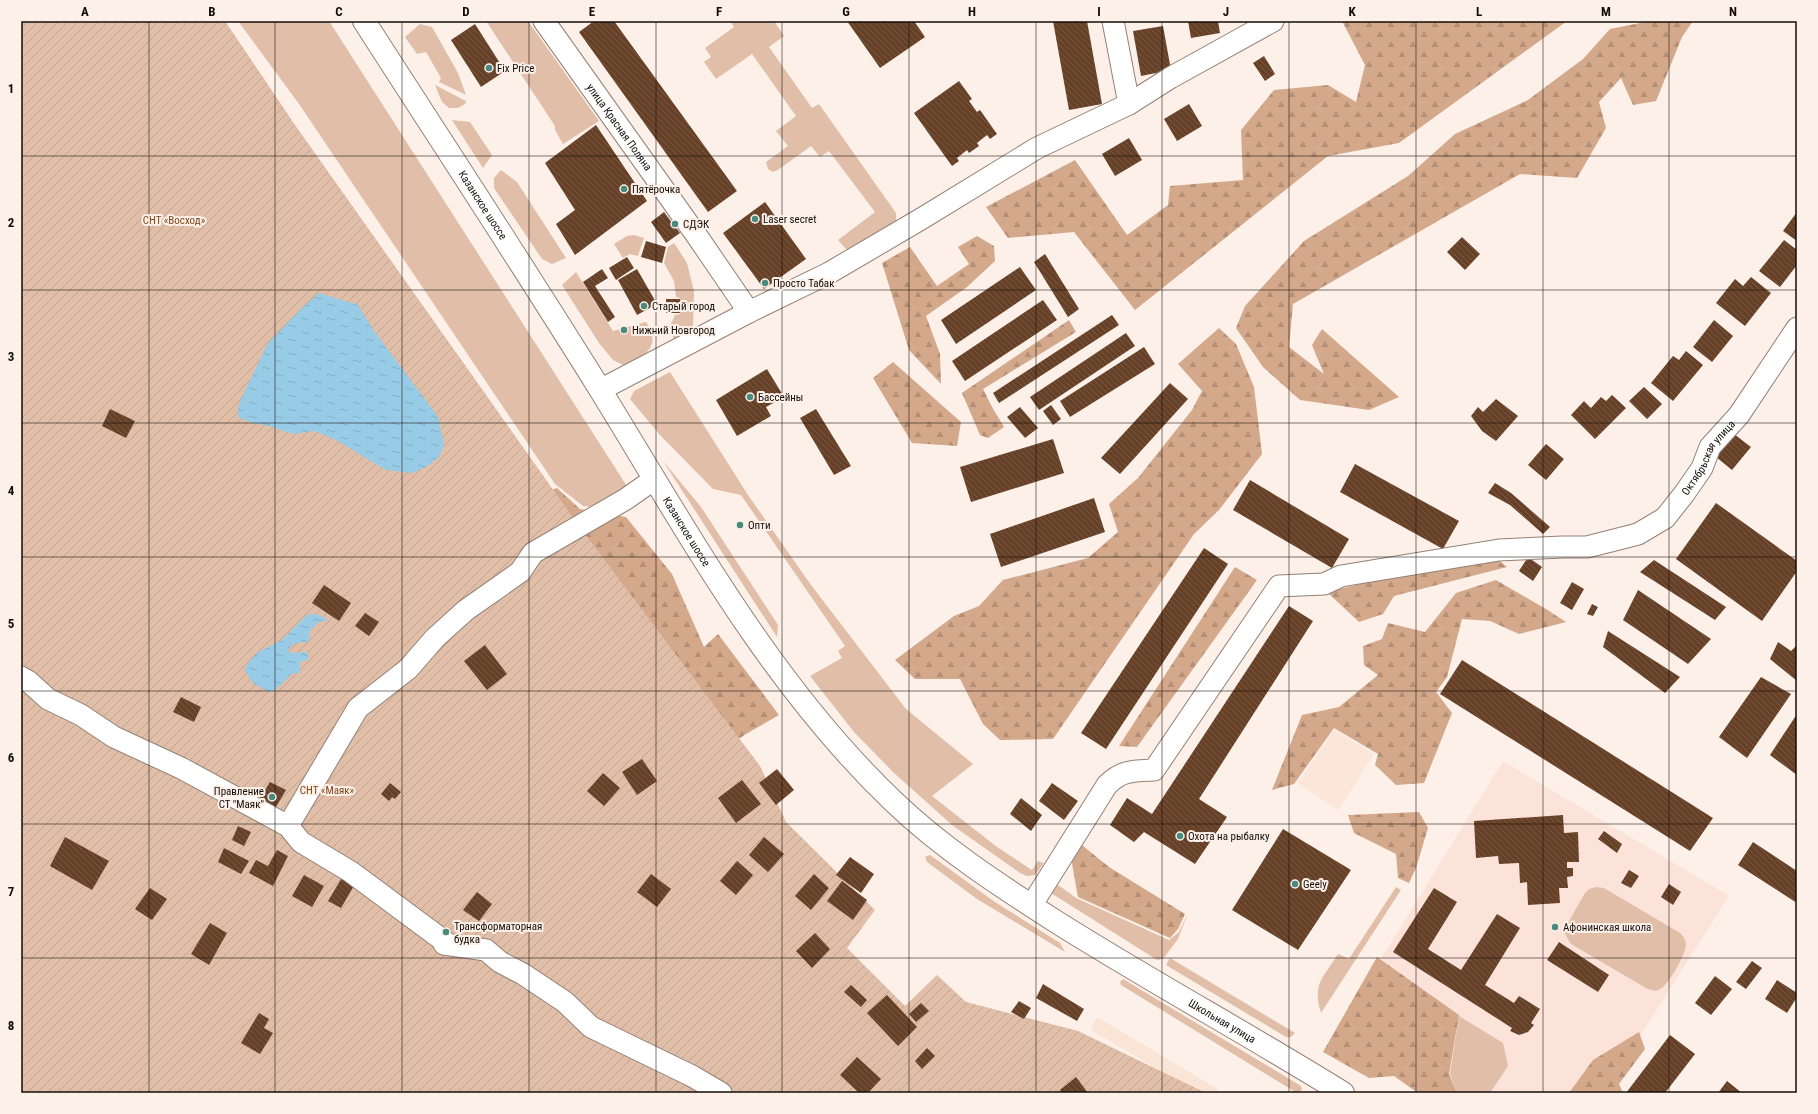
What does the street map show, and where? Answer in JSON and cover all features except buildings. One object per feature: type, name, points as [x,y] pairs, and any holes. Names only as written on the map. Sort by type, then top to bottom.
[{"type":"main road","name":"Казанское шоссе","points":[[364,21],[600,390],[653,480],[751,632],[787,681],[836,741],[896,804],[953,852],[1032,906]]},
{"type":"main road","name":"Школьная улица","points":[[1032,906],[1102,950],[1343,1093]]},
{"type":"street","name":"улица Красная Поляна","points":[[544,21],[697,236],[749,312]]},
{"type":"street","points":[[1113,21],[1129,104]]},
{"type":"street","points":[[600,390],[829,272],[921,219],[1037,148],[1129,104],[1170,78],[1263,24]]},
{"type":"street","name":"Октябрьская улица","points":[[1032,906],[1107,785],[1116,776],[1126,772],[1154,770],[1279,586],[1324,584],[1341,576],[1499,550],[1587,547],[1638,534],[1664,518],[1691,484],[1702,468],[1710,447],[1739,415],[1797,328]]},
{"type":"street","points":[[288,826],[358,708],[408,669],[435,638],[466,610],[520,572],[533,553],[626,499],[653,480]]},
{"type":"street","points":[[21,677],[28,681],[48,699],[81,715],[114,737],[181,768],[288,826],[301,842],[351,872],[444,941],[444,944],[486,950],[500,962],[523,974],[565,1002],[591,1027],[692,1076],[721,1093]]},
{"type":"shaded area","points":[[1334,730],[1374,754],[1338,810],[1298,783]]},
{"type":"shaded area","name":"Афонинская школа","points":[[1503,761],[1729,896],[1604,1093],[1443,1093],[1339,1027]]},
{"type":"shaded area","points":[[1097,1017],[1218,1089],[1216,1093],[1198,1093],[1091,1030]]},
{"type":"green space","name":"СНТ «Маяк»","points":[[21,21],[225,21],[295,125],[576,522],[760,766],[786,822],[875,910],[847,948],[905,1006],[937,975],[966,1002],[1078,1031],[1206,1093],[21,1093]]},
{"type":"green space","points":[[238,21],[329,21],[630,491],[602,508],[583,506],[555,484],[299,104]]},
{"type":"green space","points":[[486,21],[528,21],[599,121],[563,144],[555,130],[555,126]]},
{"type":"green space","points":[[730,21],[774,21],[784,36],[769,47],[812,108],[819,104],[896,213],[896,223],[851,251],[846,249],[838,240],[875,212],[829,151],[820,157],[811,146],[778,170],[773,172],[768,169],[766,162],[788,146],[776,131],[796,116],[752,54],[716,79],[704,62],[711,57],[705,48],[734,27]]},
{"type":"green space","points":[[1342,21],[1567,21],[1399,143],[1328,156],[1135,310],[1074,232],[1008,238],[986,207],[1075,160],[1127,235],[1168,205],[1170,186],[1243,180],[1241,130],[1274,90],[1328,85],[1356,102],[1365,65]]},
{"type":"green space","points":[[1650,21],[1693,21],[1682,37],[1656,101],[1633,105],[1621,78],[1599,102],[1606,128],[1577,178],[1520,174],[1293,304],[1289,347],[1324,374],[1312,345],[1322,329],[1399,397],[1369,410],[1300,400],[1263,367],[1236,328],[1245,306],[1304,241],[1408,176],[1455,134],[1528,100],[1583,59],[1610,29]]},
{"type":"green space","points":[[420,24],[432,27],[458,73],[466,95],[439,82],[441,78],[426,52],[417,54],[405,37]]},
{"type":"green space","points":[[435,85],[466,101],[465,104],[458,108],[449,108],[442,102]]},
{"type":"green space","points":[[452,120],[470,122],[492,155],[483,168]]},
{"type":"green space","points":[[501,170],[517,182],[566,258],[552,264],[542,259],[494,188],[494,178]]},
{"type":"green space","points":[[634,235],[644,238],[638,256],[630,254],[623,258],[614,244],[627,236]]},
{"type":"green space","points":[[977,236],[994,246],[995,261],[967,287],[926,316],[940,354],[941,384],[909,350],[882,263],[910,247],[937,286],[969,264],[958,247]]},
{"type":"green space","points":[[674,243],[687,263],[694,291],[693,326],[674,339],[669,328],[675,315],[680,314],[680,298],[676,297],[674,281],[664,263],[668,247]]},
{"type":"green space","points":[[576,272],[613,331],[646,322],[651,330],[652,344],[645,354],[625,366],[613,360],[599,343],[562,285]]},
{"type":"green space","points":[[1069,320],[1076,332],[983,389],[1004,427],[988,438],[980,435],[962,393]]},
{"type":"green space","points":[[1219,328],[1236,344],[1254,387],[1262,454],[1219,510],[1194,534],[1053,739],[1000,740],[983,724],[960,679],[915,679],[895,660],[954,616],[979,606],[1003,580],[1088,558],[1118,532],[1109,504],[1138,478],[1192,410],[1202,391],[1178,364]]},
{"type":"green space","points":[[893,362],[961,422],[957,446],[912,443],[873,378]]},
{"type":"green space","points":[[670,372],[748,495],[811,585],[906,709],[973,764],[932,796],[997,847],[1032,870],[1038,861],[1044,863],[1035,875],[1027,876],[1020,873],[952,825],[893,772],[854,732],[810,676],[842,658],[838,651],[845,646],[741,495],[713,489],[660,435],[630,399],[634,391]]},
{"type":"green space","points":[[663,461],[701,507],[778,625],[777,637]]},
{"type":"green space","points":[[557,488],[580,509],[626,517],[672,574],[704,647],[718,634],[779,715],[746,734],[715,755],[534,496]]},
{"type":"green space","points":[[1493,556],[1507,567],[1394,596],[1383,614],[1359,622],[1327,592],[1389,577]]},
{"type":"green space","points":[[1235,567],[1257,580],[1137,747],[1119,746]]},
{"type":"green space","points":[[1496,580],[1566,622],[1519,634],[1490,621],[1462,619],[1447,677],[1436,692],[1452,713],[1424,783],[1396,785],[1375,765],[1378,754],[1334,728],[1294,784],[1272,790],[1302,715],[1339,707],[1378,675],[1364,665],[1363,646],[1382,639],[1388,623],[1425,632],[1456,593]]},
{"type":"green space","points":[[1419,812],[1428,828],[1416,868],[1409,883],[1398,878],[1396,854],[1354,833],[1348,815]]},
{"type":"green space","points":[[1078,842],[1109,867],[1185,914],[1178,929],[1170,938],[1078,897],[1071,858]]},
{"type":"green space","points":[[930,855],[995,902],[1060,943],[1065,952],[977,899],[927,862],[925,857]]},
{"type":"green space","points":[[1053,883],[1076,898],[1169,940],[1179,932],[1188,913],[1178,939],[1163,959],[1157,960],[1051,893]]},
{"type":"green space","points":[[1396,887],[1401,890],[1321,1013],[1318,995],[1320,982],[1338,954],[1349,959]]},
{"type":"green space","points":[[1596,887],[1604,888],[1680,933],[1684,938],[1686,944],[1680,961],[1668,982],[1660,989],[1655,991],[1646,988],[1571,944],[1565,934],[1565,928],[1585,893],[1589,889]]},
{"type":"green space","points":[[1377,957],[1459,1015],[1449,1074],[1457,1093],[1418,1093],[1394,1076],[1369,1078],[1323,1052]]},
{"type":"green space","points":[[1170,958],[1295,1033],[1291,1037],[1286,1037],[1166,965]]},
{"type":"green space","points":[[1123,979],[1301,1086],[1302,1090],[1297,1093],[1121,985],[1120,982]]},
{"type":"green space","points":[[1459,1016],[1503,1043],[1508,1066],[1490,1093],[1457,1093],[1450,1074]]},
{"type":"green space","points":[[1639,1032],[1645,1049],[1619,1084],[1623,1093],[1569,1093],[1593,1060]]},
{"type":"water","points":[[319,293],[358,305],[372,328],[438,417],[444,445],[439,457],[426,467],[412,473],[386,470],[336,440],[314,431],[293,434],[269,426],[252,423],[238,417],[238,408],[241,399],[268,343],[304,306]]},
{"type":"water","points":[[308,614],[319,615],[330,621],[318,623],[309,632],[310,641],[293,644],[288,650],[291,653],[308,653],[308,660],[301,661],[299,667],[301,673],[293,673],[275,690],[269,692],[253,683],[245,671],[246,666],[258,652],[282,640]]},
{"type":"place","name":"Fix Price","points":[[489,68]]},
{"type":"place","name":"Пятёрочка","points":[[624,189]]},
{"type":"place","name":"Laser secret","points":[[755,219]]},
{"type":"place","name":"СДЭК","points":[[675,224]]},
{"type":"place","name":"Просто Табак","points":[[765,283]]},
{"type":"place","name":"Старый город","points":[[644,306]]},
{"type":"place","name":"Нижний Новгород","points":[[624,330]]},
{"type":"place","name":"Бассейны","points":[[750,397]]},
{"type":"place","name":"Опти","points":[[740,525]]},
{"type":"place","name":"Правление СТ \"Маяк\"","points":[[272,797]]},
{"type":"place","name":"Охота на рыбалку","points":[[1180,836]]},
{"type":"place","name":"Geely","points":[[1295,884]]},
{"type":"place","name":"Афонинская школа","points":[[1555,927]]},
{"type":"place","name":"Трансформаторная будка","points":[[446,932]]},
{"type":"park label","name":"СНТ «Восход»","points":[[174,220]]}]
